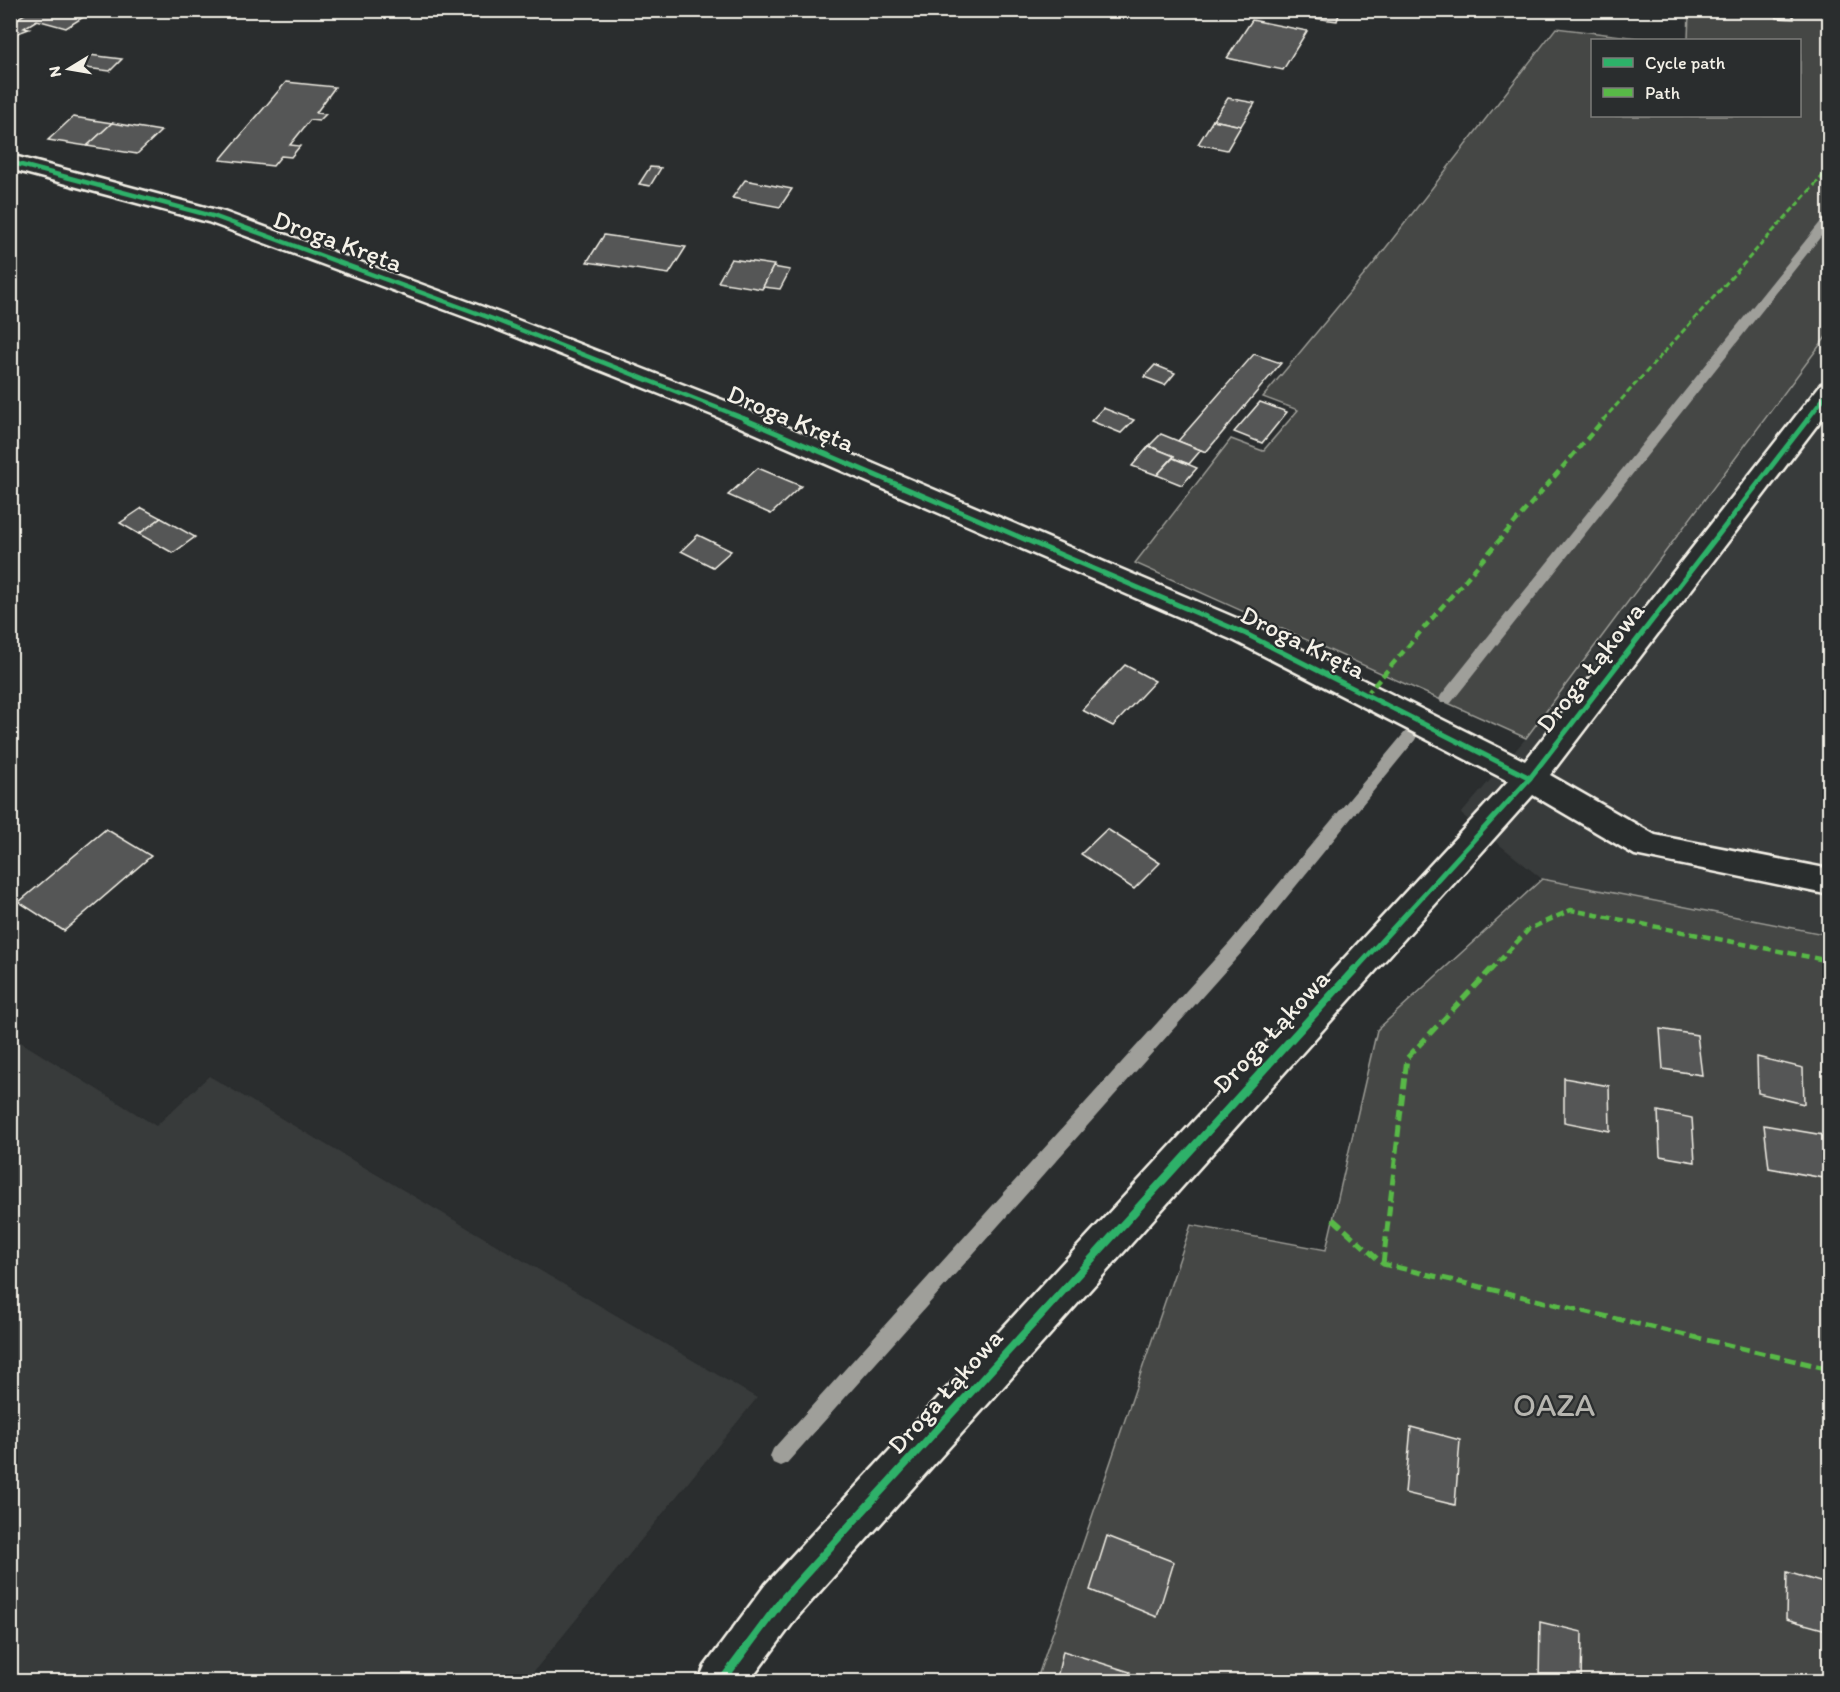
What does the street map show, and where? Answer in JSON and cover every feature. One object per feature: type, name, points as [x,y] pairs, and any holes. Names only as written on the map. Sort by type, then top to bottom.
[{"type":"street","name":"Droga Kręta","points":[[10,162],[216,217],[493,319],[724,410],[1246,634],[1530,778],[1647,846],[1830,882]]},
{"type":"street","name":"Droga Łąkowa","points":[[720,1682],[782,1600],[1208,1129],[1530,778],[1828,394]]},
{"type":"shaded area","points":[[1829,333],[1829,935],[1542,879],[1461,814],[1526,738]]},
{"type":"shaded area","points":[[11,1036],[156,1126],[209,1076],[757,1398],[526,1681],[11,1681]]},
{"type":"green space","points":[[1689,11],[1829,11],[1829,333],[1526,738],[1135,563],[1231,439],[1263,451],[1298,410],[1263,397],[1374,263],[1556,28],[1646,39],[1591,39],[1591,117],[1801,117],[1801,39],[1688,39]]},
{"type":"green space","name":"OAZA","points":[[1542,879],[1829,935],[1829,1681],[1036,1682],[1191,1225],[1326,1250],[1377,1030]]},
{"type":"building","points":[[31,10],[64,10],[85,16],[66,28],[37,20],[24,28],[29,29],[10,36],[10,23]]},
{"type":"building","points":[[1248,10],[1333,10],[1340,11],[1337,21]]},
{"type":"building","points":[[1775,10],[1791,10],[1794,19],[1777,18]]},
{"type":"building","points":[[1252,20],[1307,31],[1283,70],[1227,58]]},
{"type":"building","points":[[89,55],[122,59],[110,71],[77,67]]},
{"type":"building","points":[[286,82],[335,87],[316,113],[326,114],[319,121],[310,120],[290,145],[300,146],[291,157],[281,156],[273,166],[220,160]]},
{"type":"building","points":[[1228,98],[1255,103],[1241,126],[1213,120]]},
{"type":"building","points":[[73,117],[112,123],[87,146],[48,140]]},
{"type":"building","points":[[1213,120],[1241,126],[1227,150],[1198,144]]},
{"type":"building","points":[[112,123],[161,131],[137,154],[87,146]]},
{"type":"building","points":[[650,167],[661,168],[650,186],[639,184]]},
{"type":"building","points":[[745,180],[792,189],[780,207],[732,198]]},
{"type":"building","points":[[604,235],[686,247],[669,274],[587,262]]},
{"type":"building","points":[[731,259],[774,265],[762,289],[718,282]]},
{"type":"building","points":[[773,267],[790,270],[780,289],[763,287]]},
{"type":"building","points":[[1254,354],[1281,363],[1206,452],[1178,441]]},
{"type":"building","points":[[1155,365],[1175,373],[1165,385],[1144,377]]},
{"type":"building","points":[[1260,402],[1287,412],[1262,443],[1234,432]]},
{"type":"building","points":[[1103,408],[1134,420],[1121,433],[1091,421]]},
{"type":"building","points":[[1161,434],[1201,450],[1189,464],[1173,458],[1174,456],[1149,446]]},
{"type":"building","points":[[1149,446],[1174,456],[1157,475],[1132,466]]},
{"type":"building","points":[[1173,458],[1197,468],[1182,485],[1157,475]]},
{"type":"building","points":[[758,468],[801,486],[771,514],[728,495]]},
{"type":"building","points":[[142,508],[161,518],[139,534],[120,523]]},
{"type":"building","points":[[161,518],[195,537],[173,553],[139,534]]},
{"type":"building","points":[[698,535],[731,551],[713,567],[681,551]]},
{"type":"building","points":[[1125,665],[1155,681],[1113,726],[1082,710]]},
{"type":"building","points":[[106,829],[151,856],[64,931],[19,902]]},
{"type":"building","points":[[1107,829],[1160,863],[1134,889],[1081,854]]},
{"type":"building","points":[[1660,1029],[1697,1035],[1702,1075],[1663,1069]]},
{"type":"building","points":[[1757,1057],[1803,1068],[1804,1104],[1758,1093]]},
{"type":"building","points":[[1564,1078],[1609,1086],[1610,1131],[1564,1122]]},
{"type":"building","points":[[1658,1111],[1692,1118],[1695,1162],[1660,1156]]},
{"type":"building","points":[[1764,1125],[1823,1135],[1829,1179],[1769,1168]]},
{"type":"building","points":[[1411,1427],[1460,1440],[1455,1505],[1405,1493]]},
{"type":"building","points":[[1107,1536],[1174,1562],[1157,1617],[1090,1590]]},
{"type":"building","points":[[1787,1572],[1830,1585],[1830,1631],[1786,1619]]},
{"type":"building","points":[[1540,1622],[1582,1632],[1581,1682],[1539,1682]]},
{"type":"building","points":[[1063,1651],[1130,1672],[1128,1682],[1056,1682]]},
{"type":"waterway","points":[[1446,699],[1830,217]]},
{"type":"waterway","points":[[780,1456],[1237,946],[1410,736]]},
{"type":"marked path","points":[[1822,10],[1830,30]]},
{"type":"marked path","points":[[1366,695],[1606,417],[1830,168]]},
{"type":"marked path","points":[[1383,1264],[1407,1058],[1529,929],[1571,910],[1830,961]]},
{"type":"marked path","points":[[1333,1219],[1383,1264],[1830,1369]]},
{"type":"cycle path","points":[[10,162],[216,217],[493,319],[724,410],[1246,634],[1530,778]]},
{"type":"cycle path","points":[[721,1682],[782,1600],[1530,778],[1830,390]]}]
